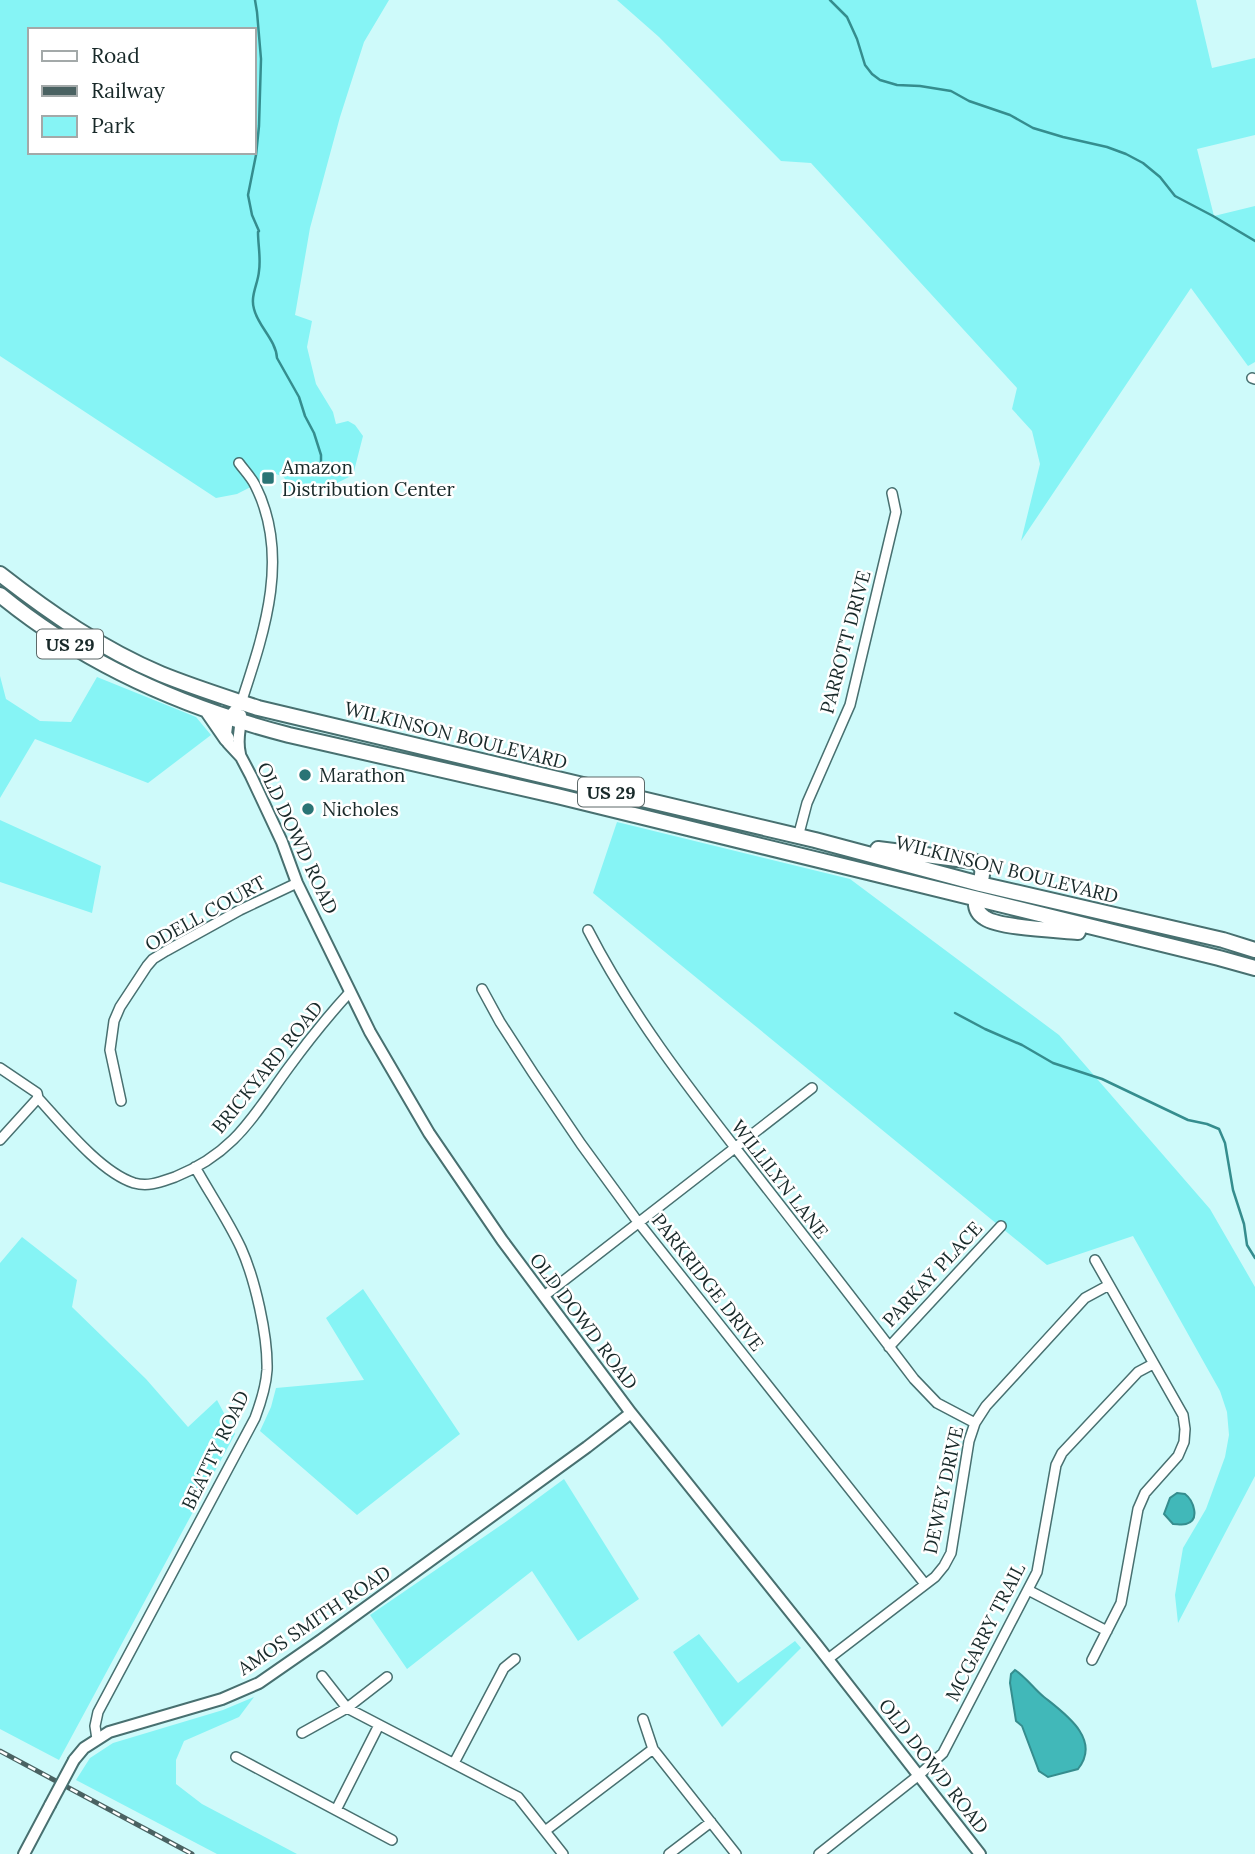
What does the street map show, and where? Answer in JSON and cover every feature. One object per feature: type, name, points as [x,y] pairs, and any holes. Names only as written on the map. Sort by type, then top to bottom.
[{"type":"main road","name":"WILKINSON BOULEVARD","points":[[0,574],[71,626],[128,659],[241,703],[815,840],[980,884],[1223,940],[1255,950]]},
{"type":"main road","name":"WILKINSON BOULEVARD","points":[[0,594],[35,622],[92,658],[153,688],[235,720],[976,900]]},
{"type":"main road","points":[[207,710],[227,739]]},
{"type":"main road","points":[[815,840],[974,861],[983,868],[980,884]]},
{"type":"main road","points":[[976,900],[978,912],[991,922],[1144,940],[1255,968]]},
{"type":"street","points":[[227,739],[226,734],[241,703],[268,611],[274,562],[270,534],[255,484],[239,463]]},
{"type":"street","name":"PARROTT DRIVE","points":[[798,836],[807,803],[850,705],[896,512],[892,493]]},
{"type":"street","name":"OLD DOWD ROAD","points":[[235,720],[241,757],[271,818],[297,883],[349,992],[389,1067],[429,1133],[488,1220],[631,1413],[980,1854]]},
{"type":"street","name":"OLD DOWD ROAD","points":[[227,739],[241,757]]},
{"type":"street","name":"ODELL COURT","points":[[121,1101],[110,1049],[114,1021],[147,966],[153,959],[201,931],[297,883]]},
{"type":"street","points":[[976,900],[980,884]]},
{"type":"street","name":"WILLILYN LANE","points":[[588,930],[665,1054],[734,1148],[914,1379],[937,1403],[975,1423]]},
{"type":"street","name":"PARKRIDGE DRIVE","points":[[482,989],[500,1022],[580,1144],[639,1223],[925,1584]]},
{"type":"street","name":"BRICKYARD ROAD","points":[[0,1068],[37,1093],[38,1098],[69,1132],[101,1163],[121,1178],[149,1185],[195,1167],[218,1154],[241,1133],[288,1068],[349,992]]},
{"type":"street","points":[[544,1296],[812,1088]]},
{"type":"street","points":[[0,1140],[38,1098]]},
{"type":"street","name":"BEATTY ROAD","points":[[97,1739],[95,1726],[98,1712],[255,1418],[265,1385],[267,1369],[264,1338],[245,1258],[228,1222],[195,1167]]},
{"type":"street","name":"PARKAY PLACE","points":[[889,1346],[1001,1226]]},
{"type":"street","points":[[1092,1660],[1121,1603],[1138,1509],[1145,1493],[1178,1456],[1184,1442],[1185,1429],[1183,1415],[1095,1260]]},
{"type":"street","name":"DEWEY DRIVE","points":[[828,1659],[935,1577],[944,1566],[951,1553],[969,1441],[975,1423],[986,1406],[1085,1298],[1109,1285]]},
{"type":"street","name":"MCGARRY TRAIL","points":[[819,1854],[943,1753],[1040,1563],[1056,1465],[1062,1453],[1138,1372],[1153,1364]]},
{"type":"street","name":"AMOS SMITH ROAD","points":[[24,1854],[74,1760],[84,1748],[123,1728],[222,1699],[259,1683],[355,1616],[631,1413]]},
{"type":"street","points":[[1028,1590],[1107,1631]]},
{"type":"street","points":[[454,1763],[504,1668],[515,1658]]},
{"type":"street","points":[[322,1676],[347,1708],[518,1797],[563,1854]]},
{"type":"street","points":[[302,1733],[347,1708],[387,1677]]},
{"type":"street","points":[[643,1719],[653,1749],[736,1854]]},
{"type":"street","points":[[336,1810],[379,1725]]},
{"type":"street","points":[[545,1831],[653,1749]]},
{"type":"street","points":[[236,1757],[392,1840]]},
{"type":"street","points":[[669,1854],[710,1822]]},
{"type":"street","name":"AMOS SMITH ROAD","points":[[17,1854],[29,1843]]},
{"type":"green space","points":[[0,0],[389,0],[364,42],[340,117],[310,228],[295,315],[312,321],[307,347],[316,384],[333,412],[336,424],[348,421],[355,425],[363,436],[353,475],[331,486],[291,493],[284,477],[276,474],[237,494],[216,498],[0,356]]},
{"type":"green space","points":[[617,0],[1196,0],[1212,68],[1255,58],[1255,135],[1197,149],[1214,216],[1255,206],[1255,362],[1248,366],[1191,288],[1021,541],[1040,464],[1032,431],[1012,409],[1017,388],[811,163],[781,161],[659,37]]},
{"type":"green space","points":[[0,676],[6,699],[40,721],[71,722],[97,677],[196,717],[211,735],[148,783],[35,739],[0,798]]},
{"type":"green space","points":[[0,820],[101,866],[92,913],[0,882]]},
{"type":"green space","points":[[617,822],[850,879],[1059,1035],[1210,1209],[1255,1287],[1255,1476],[1178,1623],[1175,1595],[1183,1548],[1206,1509],[1225,1457],[1229,1435],[1227,1412],[1220,1391],[1133,1236],[1047,1265],[593,893]]},
{"type":"green space","points":[[22,1237],[77,1280],[72,1307],[146,1379],[188,1427],[217,1400],[235,1434],[59,1760],[0,1729],[0,1263]]},
{"type":"green space","points":[[363,1289],[460,1434],[357,1515],[260,1431],[276,1388],[364,1380],[326,1318]]},
{"type":"green space","points":[[564,1479],[639,1599],[578,1641],[532,1571],[407,1669],[370,1615]]},
{"type":"green space","points":[[699,1634],[738,1683],[795,1641],[801,1648],[722,1727],[673,1652]]},
{"type":"green space","points":[[254,1697],[239,1717],[184,1741],[176,1760],[176,1784],[202,1804],[297,1854],[217,1854],[76,1780],[90,1758],[113,1743],[223,1710]]},
{"type":"shaded area","points":[[1177,1493],[1185,1494],[1193,1505],[1193,1518],[1186,1524],[1173,1524],[1164,1514],[1170,1498]]},
{"type":"shaded area","points":[[1015,1670],[1078,1728],[1086,1747],[1078,1769],[1048,1777],[1039,1771],[1022,1726],[1016,1721],[1010,1683],[1011,1674]]},
{"type":"waterway","points":[[255,0],[261,59],[259,126],[248,195],[259,231],[260,261],[253,304],[314,433],[321,455],[321,474]]},
{"type":"waterway","points":[[830,0],[847,17],[865,65],[880,80],[897,85],[951,91],[969,101],[1010,115],[1033,128],[1126,154],[1160,177],[1175,196],[1255,241]]},
{"type":"waterway","points":[[955,1013],[1053,1063],[1102,1079],[1188,1120],[1219,1129],[1225,1143],[1247,1245],[1255,1258]]},
{"type":"railway","points":[[0,1751],[192,1854]]},
{"type":"place","name":"Amazon Distribution Center","points":[[268,478]]},
{"type":"place","name":"Marathon","points":[[305,775]]},
{"type":"place","name":"Nicholes","points":[[308,809]]}]
